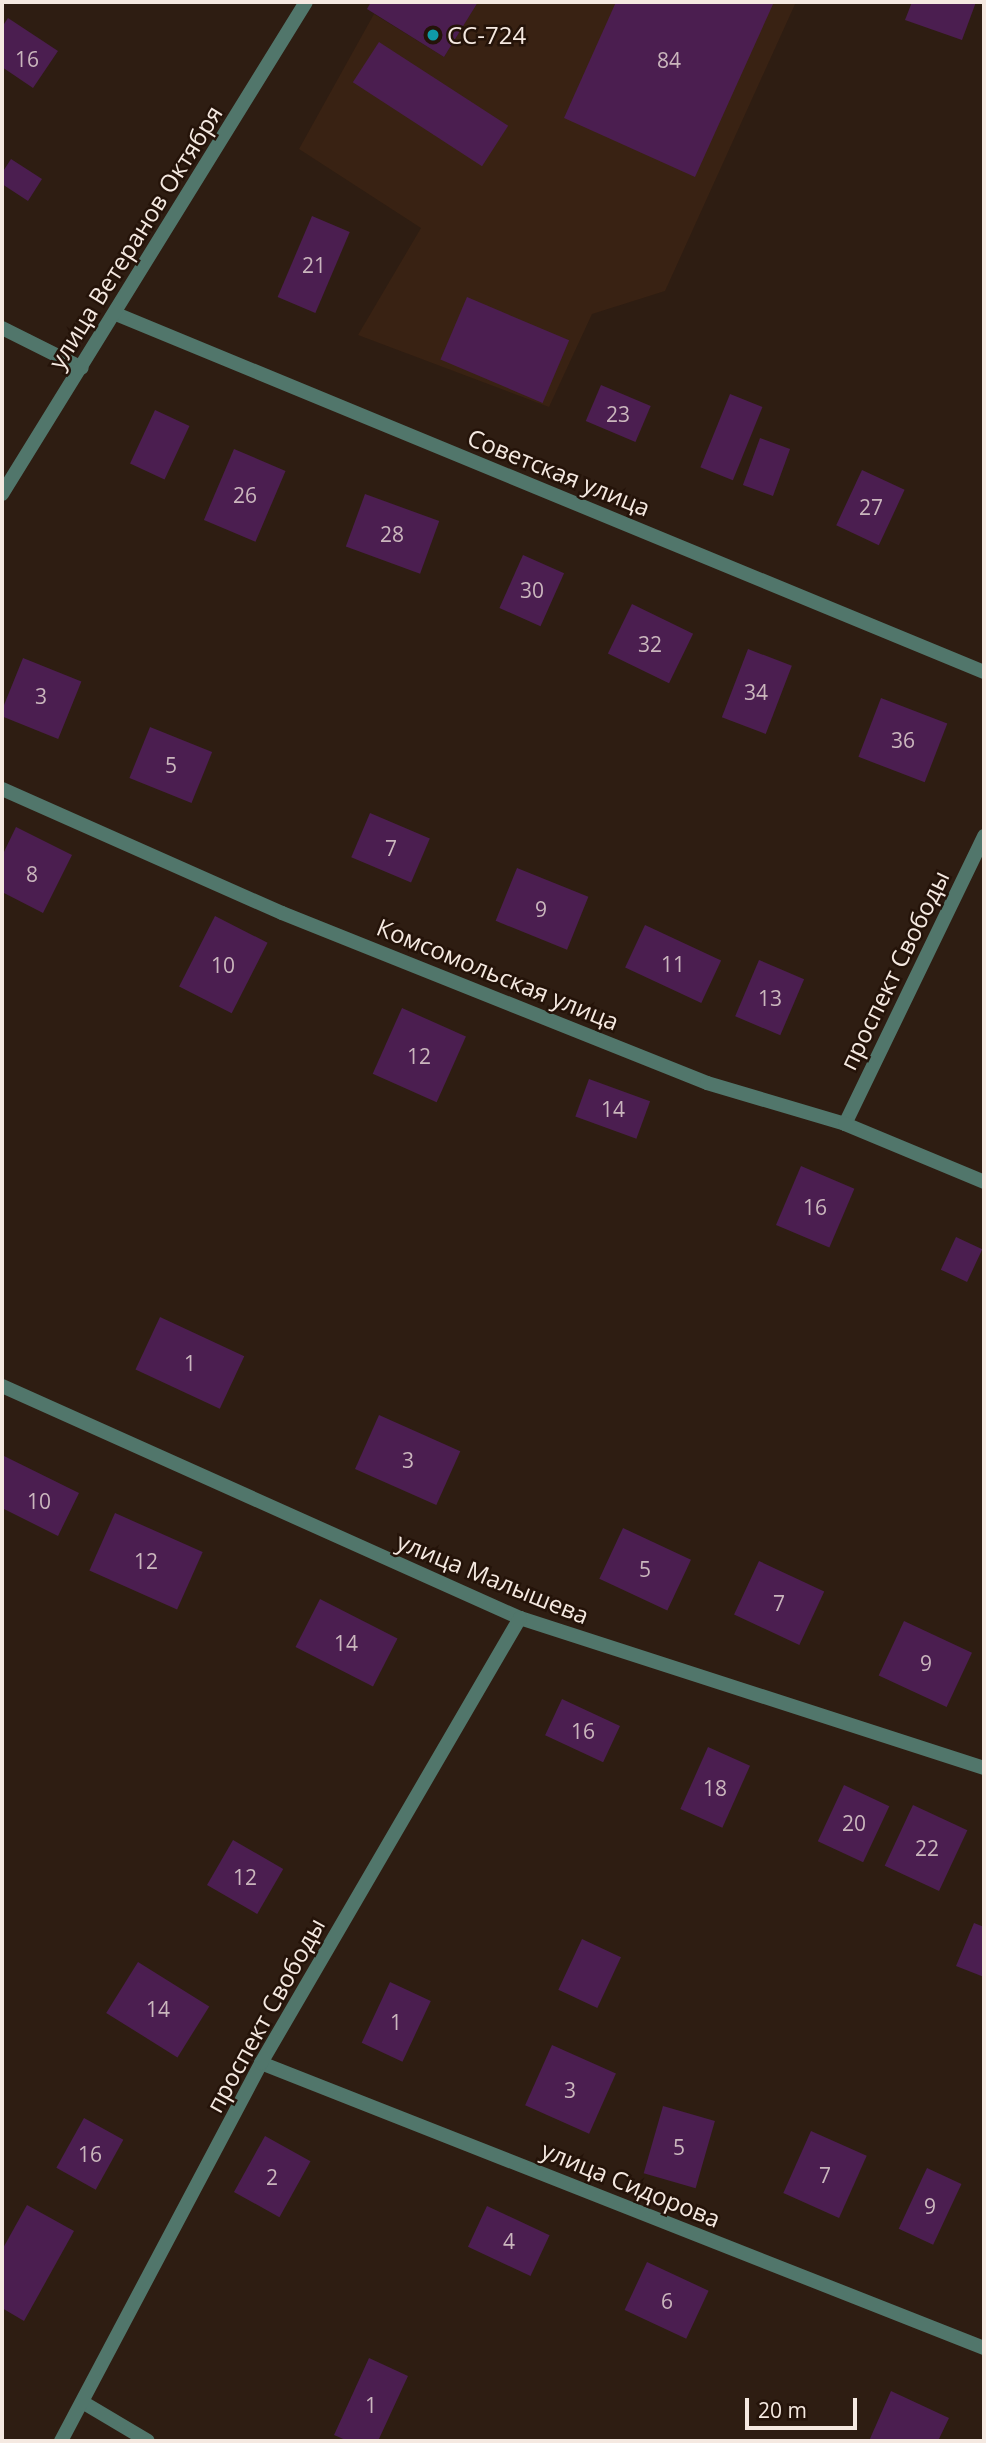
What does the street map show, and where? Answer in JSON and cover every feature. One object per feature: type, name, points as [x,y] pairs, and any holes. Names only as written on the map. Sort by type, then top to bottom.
[{"type":"street","name":"улица Ветеранов Октября","points":[[2,494],[116,314],[306,2]]},
{"type":"street","name":"Советская улица","points":[[116,314],[984,671]]},
{"type":"street","points":[[2,328],[82,368]]},
{"type":"street","name":"Комсомольская улица","points":[[2,789],[282,913],[681,1073],[845,1124],[984,1182]]},
{"type":"street","name":"проспект Свободы","points":[[845,1124],[984,836]]},
{"type":"street","name":"улица Малышева","points":[[2,1386],[520,1618],[984,1768]]},
{"type":"street","name":"проспект Свободы","points":[[61,2441],[84,2403],[261,2063],[520,1618]]},
{"type":"street","name":"улица Сидорова","points":[[261,2063],[984,2348]]},
{"type":"street","points":[[84,2403],[148,2441]]},
{"type":"shaded area","points":[[478,2],[796,2],[665,291],[592,314],[549,407],[358,335],[421,228],[299,149],[374,14],[444,57]]},
{"type":"building","name":"СС-724","points":[[371,2],[478,2],[444,57],[367,9]]},
{"type":"building","points":[[616,2],[774,2],[695,177],[564,118]]},
{"type":"building","points":[[912,2],[976,2],[962,40],[905,20]]},
{"type":"building","points":[[8,18],[58,51],[33,88],[2,67],[2,27]]},
{"type":"building","points":[[379,42],[508,126],[482,166],[353,82]]},
{"type":"building","points":[[11,159],[42,179],[28,201],[2,184],[2,173]]},
{"type":"building","points":[[312,216],[350,232],[315,313],[278,297]]},
{"type":"building","points":[[467,297],[569,340],[543,403],[440,360]]},
{"type":"building","points":[[601,385],[651,406],[635,442],[586,421]]},
{"type":"building","points":[[730,394],[762,407],[733,480],[700,467]]},
{"type":"building","points":[[155,410],[189,426],[165,480],[130,463]]},
{"type":"building","points":[[760,438],[790,449],[773,496],[743,485]]},
{"type":"building","points":[[234,449],[286,471],[255,542],[204,520]]},
{"type":"building","points":[[862,470],[905,490],[879,545],[836,525]]},
{"type":"building","points":[[365,494],[439,521],[420,574],[346,547]]},
{"type":"building","points":[[523,555],[564,573],[541,626],[499,608]]},
{"type":"building","points":[[632,604],[693,634],[669,683],[608,653]]},
{"type":"building","points":[[748,649],[792,666],[766,734],[722,717]]},
{"type":"building","points":[[23,658],[81,682],[58,739],[2,716],[2,710]]},
{"type":"building","points":[[881,698],[947,723],[925,782],[858,757]]},
{"type":"building","points":[[150,727],[212,752],[192,803],[129,778]]},
{"type":"building","points":[[370,813],[430,838],[411,883],[351,857]]},
{"type":"building","points":[[16,827],[72,855],[43,913],[2,892],[2,856]]},
{"type":"building","points":[[517,868],[588,897],[567,950],[496,921]]},
{"type":"building","points":[[215,916],[268,943],[232,1013],[179,986]]},
{"type":"building","points":[[645,925],[721,960],[701,1003],[625,968]]},
{"type":"building","points":[[759,960],[804,979],[780,1035],[735,1016]]},
{"type":"building","points":[[402,1008],[466,1036],[437,1102],[373,1074]]},
{"type":"building","points":[[589,1079],[650,1101],[636,1139],[575,1117]]},
{"type":"building","points":[[801,1166],[854,1189],[829,1248],[776,1225]]},
{"type":"building","points":[[956,1237],[982,1249],[967,1282],[941,1270]]},
{"type":"building","points":[[160,1317],[244,1356],[220,1409],[135,1370]]},
{"type":"building","points":[[379,1415],[460,1451],[436,1505],[355,1469]]},
{"type":"building","points":[[2,1455],[79,1493],[58,1536],[2,1508]]},
{"type":"building","points":[[115,1513],[203,1552],[177,1610],[89,1571]]},
{"type":"building","points":[[623,1528],[691,1560],[667,1610],[599,1579]]},
{"type":"building","points":[[759,1561],[824,1591],[799,1645],[734,1614]]},
{"type":"building","points":[[320,1599],[398,1638],[373,1687],[295,1647]]},
{"type":"building","points":[[904,1621],[972,1653],[947,1707],[879,1675]]},
{"type":"building","points":[[562,1699],[620,1726],[603,1762],[545,1735]]},
{"type":"building","points":[[708,1747],[750,1766],[722,1828],[680,1809]]},
{"type":"building","points":[[844,1785],[889,1806],[863,1862],[818,1841]]},
{"type":"building","points":[[913,1805],[967,1830],[939,1891],[885,1866]]},
{"type":"building","points":[[233,1840],[283,1869],[257,1914],[207,1885]]},
{"type":"building","points":[[974,1923],[984,1927],[984,1977],[956,1966]]},
{"type":"building","points":[[582,1939],[621,1957],[597,2008],[558,1990]]},
{"type":"building","points":[[138,1962],[209,2007],[177,2057],[106,2013]]},
{"type":"building","points":[[390,1982],[431,2001],[402,2062],[362,2043]]},
{"type":"building","points":[[552,2045],[616,2073],[589,2134],[525,2105]]},
{"type":"building","points":[[663,2106],[715,2121],[696,2188],[644,2173]]},
{"type":"building","points":[[84,2118],[123,2140],[96,2190],[56,2168]]},
{"type":"building","points":[[811,2131],[867,2156],[839,2218],[783,2193]]},
{"type":"building","points":[[265,2136],[310,2161],[279,2217],[234,2192]]},
{"type":"building","points":[[927,2168],[961,2184],[933,2245],[899,2229]]},
{"type":"building","points":[[27,2205],[74,2231],[24,2321],[2,2308],[2,2250]]},
{"type":"building","points":[[487,2206],[550,2235],[531,2276],[468,2247]]},
{"type":"building","points":[[647,2262],[709,2291],[686,2339],[625,2310]]},
{"type":"building","points":[[369,2358],[408,2376],[378,2441],[348,2441],[334,2435]]},
{"type":"building","points":[[891,2391],[949,2418],[938,2441],[869,2441]]},
{"type":"place","name":"СС-724","points":[[433,35]]}]
